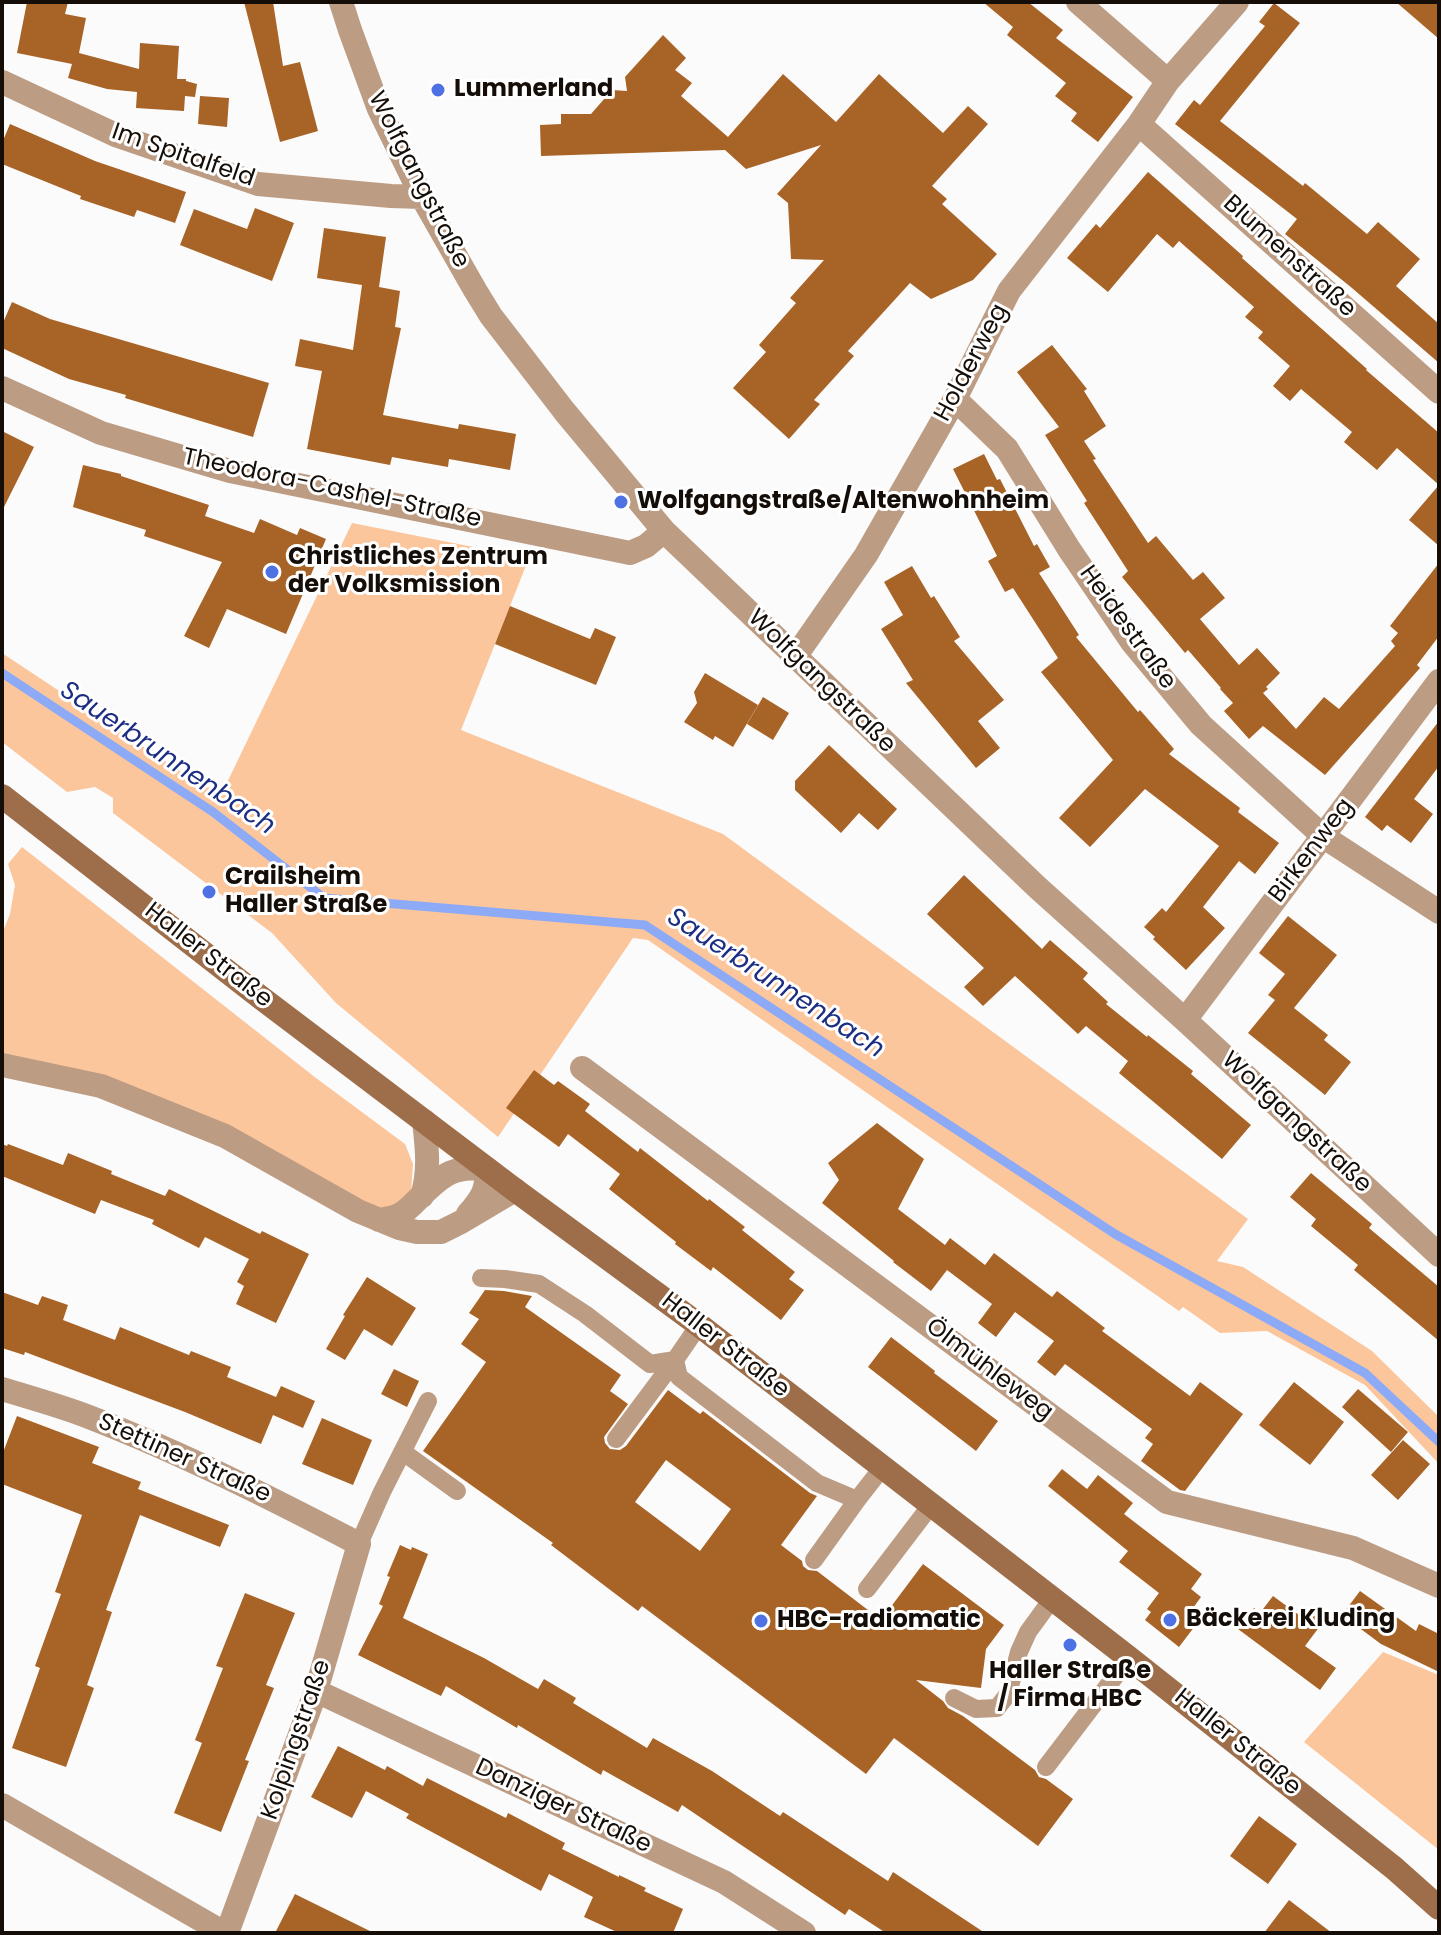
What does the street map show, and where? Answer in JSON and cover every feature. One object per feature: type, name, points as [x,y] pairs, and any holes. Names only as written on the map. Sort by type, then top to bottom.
[{"type":"main road","name":"Haller Straße","points":[[2,796],[260,997],[699,1325],[1129,1658],[1394,1868],[1439,1908]]},
{"type":"street","name":"Wolfgangstraße","points":[[341,2],[379,109],[422,197],[491,316],[574,423],[664,531],[1037,887],[1439,1255]]},
{"type":"street","points":[[1078,2],[1168,81]]},
{"type":"street","name":"Holderweg","points":[[795,657],[866,555],[955,399],[1009,291],[1139,124],[1168,81],[1237,2]]},
{"type":"street","name":"Im Spitalfeld","points":[[2,82],[118,136],[258,184],[422,197]]},
{"type":"street","name":"Blumenstraße","points":[[1139,124],[1439,392]]},
{"type":"street","name":"Theodora-Cashel-Straße","points":[[2,388],[101,433],[230,471],[630,553],[646,546],[664,531]]},
{"type":"street","name":"Heidestraße","points":[[955,399],[1007,449],[1132,642],[1201,725],[1324,837],[1439,912]]},
{"type":"street","name":"Birkenweg","points":[[1185,1020],[1439,681]]},
{"type":"street","points":[[2,1065],[101,1086],[225,1136],[399,1228],[441,1232],[515,1190]]},
{"type":"street","name":"Ölmühleweg","points":[[582,1068],[1167,1502],[1353,1548],[1439,1586]]},
{"type":"street","points":[[422,1196],[427,1180],[424,1121]]},
{"type":"street","points":[[379,1220],[398,1216],[442,1177],[457,1169],[487,1169],[487,1186],[461,1222]]},
{"type":"street","name":"Stettiner Straße","points":[[2,1389],[87,1416],[130,1434],[238,1481],[359,1544]]},
{"type":"street","name":"Kolpingstraße","points":[[226,1933],[316,1691],[359,1544]]},
{"type":"street","name":"Danziger Straße","points":[[316,1691],[724,1882],[804,1933]]},
{"type":"street","points":[[2,1805],[226,1933]]},
{"type":"lane","points":[[481,1278],[539,1284],[585,1314],[650,1364],[675,1360]]},
{"type":"lane","points":[[616,1439],[699,1325]]},
{"type":"lane","points":[[675,1360],[679,1377],[817,1483],[857,1500]]},
{"type":"lane","points":[[359,1544],[428,1401]]},
{"type":"lane","points":[[403,1452],[457,1491]]},
{"type":"lane","points":[[814,1560],[882,1468]]},
{"type":"lane","points":[[867,1589],[931,1505]]},
{"type":"lane","points":[[954,1698],[976,1709],[997,1708],[1008,1694],[1019,1652],[1028,1632],[1052,1599]]},
{"type":"lane","points":[[1046,1767],[1129,1658]]},
{"type":"shaded area","points":[[352,523],[529,558],[461,730],[723,834],[1248,1219],[1217,1261],[1243,1267],[1372,1351],[1439,1417],[1439,1464],[1365,1385],[1267,1331],[1220,1333],[1183,1307],[1179,1311],[648,940],[633,938],[498,1137],[336,1003],[272,933],[113,813],[113,798],[95,787],[67,792],[2,742],[2,653],[198,783],[222,793]]},
{"type":"shaded area","points":[[22,847],[405,1144],[413,1164],[410,1208],[379,1220],[225,1136],[2,1065],[2,934],[10,914],[15,885],[8,864]]},
{"type":"shaded area","points":[[1383,1652],[1439,1675],[1439,1850],[1304,1742]]},
{"type":"building","points":[[27,2],[68,2],[65,14],[86,18],[79,53],[139,69],[140,43],[179,46],[177,79],[197,84],[195,97],[185,96],[184,111],[136,108],[137,92],[107,89],[68,78],[72,64],[17,53]]},
{"type":"building","points":[[244,2],[273,2],[283,66],[300,62],[318,131],[280,142]]},
{"type":"building","points":[[983,2],[1028,2],[1063,30],[1056,38],[1133,97],[1098,142],[1071,121],[1077,113],[1055,96],[1066,83],[1007,35],[1013,27]]},
{"type":"building","points":[[1396,2],[1439,2],[1439,39]]},
{"type":"building","points":[[1274,3],[1300,23],[1220,121],[1303,186],[1305,183],[1367,234],[1378,222],[1420,259],[1396,286],[1439,324],[1439,363],[1285,234],[1297,219],[1175,124],[1194,100],[1200,105],[1265,26],[1259,22]]},
{"type":"building","points":[[663,35],[686,58],[675,70],[692,83],[681,96],[728,137],[783,74],[836,122],[879,74],[943,133],[968,106],[988,124],[932,186],[947,199],[942,204],[997,254],[973,280],[931,299],[910,283],[848,351],[854,356],[814,400],[820,404],[789,439],[733,388],[766,352],[759,345],[796,303],[790,298],[824,260],[791,259],[788,203],[777,194],[821,145],[746,169],[725,150],[541,156],[540,125],[561,124],[561,114],[591,114],[612,90],[627,91],[625,77]]},
{"type":"building","points":[[200,96],[229,98],[227,127],[198,124]]},
{"type":"building","points":[[10,124],[95,161],[186,192],[175,223],[137,210],[134,217],[80,199],[81,196],[2,164],[2,143]]},
{"type":"building","points":[[1148,172],[1439,433],[1439,485],[1397,448],[1377,470],[1344,442],[1352,432],[1301,389],[1290,401],[1273,386],[1290,366],[1258,338],[1263,332],[1245,317],[1254,307],[1179,241],[1173,248],[1157,234],[1108,292],[1067,258],[1096,224],[1100,228]]},
{"type":"building","points":[[255,208],[294,223],[272,281],[180,245],[194,209],[247,229]]},
{"type":"building","points":[[324,228],[386,237],[379,287],[400,291],[395,327],[401,328],[383,415],[458,429],[459,424],[516,434],[510,470],[449,459],[448,467],[392,457],[390,465],[307,449],[322,371],[295,366],[300,339],[353,350],[362,285],[317,278]]},
{"type":"building","points":[[12,302],[50,319],[269,383],[253,437],[69,379],[2,348],[2,325]]},
{"type":"building","points":[[1052,345],[1087,389],[1084,391],[1106,426],[1084,441],[1096,459],[1093,460],[1148,543],[1156,536],[1193,580],[1203,572],[1225,598],[1200,619],[1239,665],[1257,648],[1280,673],[1263,693],[1296,729],[1324,697],[1339,709],[1395,646],[1391,641],[1398,633],[1390,626],[1439,563],[1439,636],[1417,665],[1420,668],[1325,775],[1263,726],[1249,739],[1224,711],[1233,703],[1188,650],[1185,653],[1122,577],[1128,571],[1045,435],[1059,427],[1017,372]]},
{"type":"building","points":[[2,431],[34,447],[2,511]]},
{"type":"building","points":[[984,454],[1034,546],[1037,544],[1050,567],[1039,573],[1079,635],[1076,637],[1138,712],[1140,710],[1174,749],[1169,754],[1240,808],[1238,812],[1279,843],[1255,874],[1239,861],[1203,907],[1225,928],[1186,970],[1144,927],[1162,908],[1166,912],[1219,846],[1145,789],[1090,847],[1059,818],[1113,760],[1041,672],[1058,658],[1013,588],[1005,592],[988,561],[997,556],[953,469]]},
{"type":"building","points":[[83,465],[121,474],[209,505],[205,516],[254,533],[260,519],[297,535],[300,528],[326,539],[286,634],[227,609],[209,648],[184,636],[222,562],[144,536],[146,530],[73,507]]},
{"type":"building","points":[[1439,485],[1439,546],[1409,520]]},
{"type":"building","points":[[912,566],[960,637],[954,641],[1004,700],[978,721],[1000,748],[976,768],[906,683],[913,680],[881,629],[903,615],[884,582]]},
{"type":"building","points":[[510,606],[590,639],[595,628],[616,637],[596,685],[495,644]]},
{"type":"building","points":[[705,673],[758,705],[733,747],[715,736],[713,740],[684,722],[697,703],[694,692]]},
{"type":"building","points":[[763,697],[789,713],[773,740],[747,724]]},
{"type":"building","points":[[1439,721],[1439,766],[1414,799],[1433,814],[1411,843],[1387,825],[1382,831],[1365,817]]},
{"type":"building","points":[[829,745],[897,809],[878,830],[859,813],[841,833],[795,790],[795,781]]},
{"type":"building","points":[[964,875],[1042,949],[1050,940],[1088,973],[1083,979],[1108,1002],[1106,1004],[1193,1071],[1191,1074],[1251,1125],[1222,1159],[1119,1073],[1128,1061],[1086,1026],[1078,1034],[1015,976],[983,1006],[964,987],[984,968],[927,914]]},
{"type":"building","points":[[1288,916],[1337,955],[1294,1008],[1328,1035],[1324,1040],[1351,1062],[1325,1095],[1248,1033],[1275,1000],[1268,995],[1285,974],[1259,953]]},
{"type":"building","points":[[534,1070],[554,1085],[558,1081],[590,1104],[585,1111],[638,1152],[640,1148],[709,1199],[795,1272],[789,1279],[804,1290],[781,1320],[713,1267],[711,1271],[675,1244],[609,1189],[620,1174],[568,1134],[559,1147],[506,1108]]},
{"type":"building","points":[[877,1123],[924,1159],[898,1209],[945,1245],[950,1238],[985,1265],[994,1253],[1052,1297],[1057,1291],[1105,1328],[1102,1331],[1190,1396],[1200,1382],[1243,1414],[1185,1491],[1141,1461],[1153,1444],[1145,1438],[1152,1429],[1065,1364],[1055,1376],[1037,1362],[1054,1341],[1015,1312],[996,1337],[978,1323],[992,1304],[947,1270],[931,1291],[822,1203],[839,1180],[828,1163]]},
{"type":"building","points":[[2,1144],[63,1165],[68,1153],[165,1196],[169,1189],[260,1234],[262,1231],[309,1254],[276,1323],[236,1304],[244,1286],[237,1282],[249,1259],[205,1237],[199,1248],[152,1224],[154,1220],[101,1200],[95,1214],[2,1176]]},
{"type":"building","points":[[1311,1173],[1372,1224],[1369,1228],[1439,1287],[1439,1341],[1354,1270],[1358,1265],[1311,1226],[1316,1219],[1290,1197]]},
{"type":"building","points":[[367,1277],[416,1308],[392,1346],[364,1329],[345,1360],[326,1349]]},
{"type":"building","name":"HBC-radiomatic","points":[[485,1290],[532,1296],[525,1307],[621,1375],[610,1391],[628,1404],[604,1437],[610,1449],[620,1450],[626,1446],[668,1390],[700,1414],[703,1411],[817,1496],[781,1545],[802,1561],[808,1570],[817,1571],[881,1620],[923,1564],[1004,1625],[986,1649],[981,1688],[916,1680],[948,1708],[1035,1770],[1039,1777],[1073,1799],[1038,1846],[894,1738],[866,1774],[642,1606],[638,1611],[551,1545],[553,1543],[423,1451],[486,1362],[461,1344],[479,1319],[469,1313]],"holes":[[[666,1460],[731,1509],[700,1551],[635,1502]]]},
{"type":"building","points":[[2,1292],[38,1305],[42,1296],[68,1305],[63,1320],[115,1340],[120,1327],[189,1355],[191,1351],[231,1367],[227,1377],[276,1397],[281,1386],[315,1401],[303,1428],[273,1415],[261,1444],[25,1352],[24,1355],[2,1348]]},
{"type":"building","points":[[891,1337],[998,1421],[976,1451],[868,1367]]},
{"type":"building","points":[[394,1369],[419,1381],[407,1407],[381,1394]]},
{"type":"building","points":[[1294,1382],[1344,1422],[1310,1465],[1259,1425]]},
{"type":"building","points":[[1358,1389],[1408,1432],[1391,1452],[1342,1407]]},
{"type":"building","points":[[17,1416],[99,1447],[92,1463],[141,1482],[138,1489],[229,1525],[220,1547],[140,1515],[106,1610],[112,1612],[87,1685],[94,1688],[66,1767],[12,1748],[40,1668],[35,1666],[61,1594],[55,1592],[82,1515],[2,1484],[2,1455]]},
{"type":"building","points":[[322,1418],[372,1440],[353,1485],[302,1464]]},
{"type":"building","points":[[1403,1440],[1430,1464],[1398,1500],[1371,1475]]},
{"type":"building","points":[[1062,1469],[1087,1489],[1098,1475],[1133,1503],[1124,1514],[1202,1574],[1191,1589],[1201,1597],[1188,1615],[1198,1622],[1179,1647],[1145,1620],[1151,1612],[1147,1609],[1159,1593],[1119,1562],[1128,1551],[1048,1486]]},
{"type":"building","points":[[400,1545],[428,1554],[403,1618],[538,1689],[544,1679],[576,1698],[573,1703],[647,1748],[653,1738],[712,1771],[780,1816],[783,1812],[888,1881],[893,1872],[985,1933],[886,1933],[849,1909],[845,1915],[682,1805],[678,1812],[603,1770],[601,1775],[446,1686],[441,1696],[358,1655],[383,1606],[379,1604]]},
{"type":"building","points":[[1360,1591],[1416,1631],[1419,1624],[1439,1634],[1439,1672],[1381,1644],[1342,1615]]},
{"type":"building","points":[[245,1593],[295,1613],[266,1685],[274,1688],[221,1832],[174,1813],[202,1743],[195,1740],[223,1668],[216,1666]]},
{"type":"building","points":[[1273,1596],[1299,1615],[1304,1608],[1323,1622],[1305,1646],[1336,1668],[1320,1690],[1238,1629],[1254,1608],[1260,1613]]},
{"type":"building","points":[[338,1746],[385,1770],[387,1766],[423,1786],[427,1778],[506,1818],[508,1813],[565,1843],[562,1849],[646,1888],[644,1891],[683,1909],[673,1933],[619,1933],[584,1917],[593,1897],[549,1874],[541,1891],[406,1818],[409,1814],[366,1791],[352,1818],[311,1797]]},
{"type":"building","points":[[1259,1816],[1297,1844],[1268,1884],[1230,1856]]},
{"type":"building","points":[[295,1894],[307,1900],[374,1933],[275,1933]]},
{"type":"building","points":[[1289,1900],[1332,1933],[1264,1933]]},
{"type":"waterway","name":"Sauerbrunnenbach","points":[[2,673],[213,812],[324,898],[645,925],[1115,1234],[1365,1373],[1439,1442]]},
{"type":"place","name":"Lummerland","points":[[438,90]]},
{"type":"place","name":"Wolfgangstraße/Altenwohnheim","points":[[621,502]]},
{"type":"place","name":"Christliches Zentrum der Volksmission","points":[[272,572]]},
{"type":"place","name":"Crailsheim Haller Straße","points":[[209,892]]},
{"type":"place","name":"Bäckerei Kluding","points":[[1170,1620]]},
{"type":"place","name":"HBC-radiomatic","points":[[761,1621]]},
{"type":"place","name":"Haller Straße / Firma HBC","points":[[1070,1645]]}]
